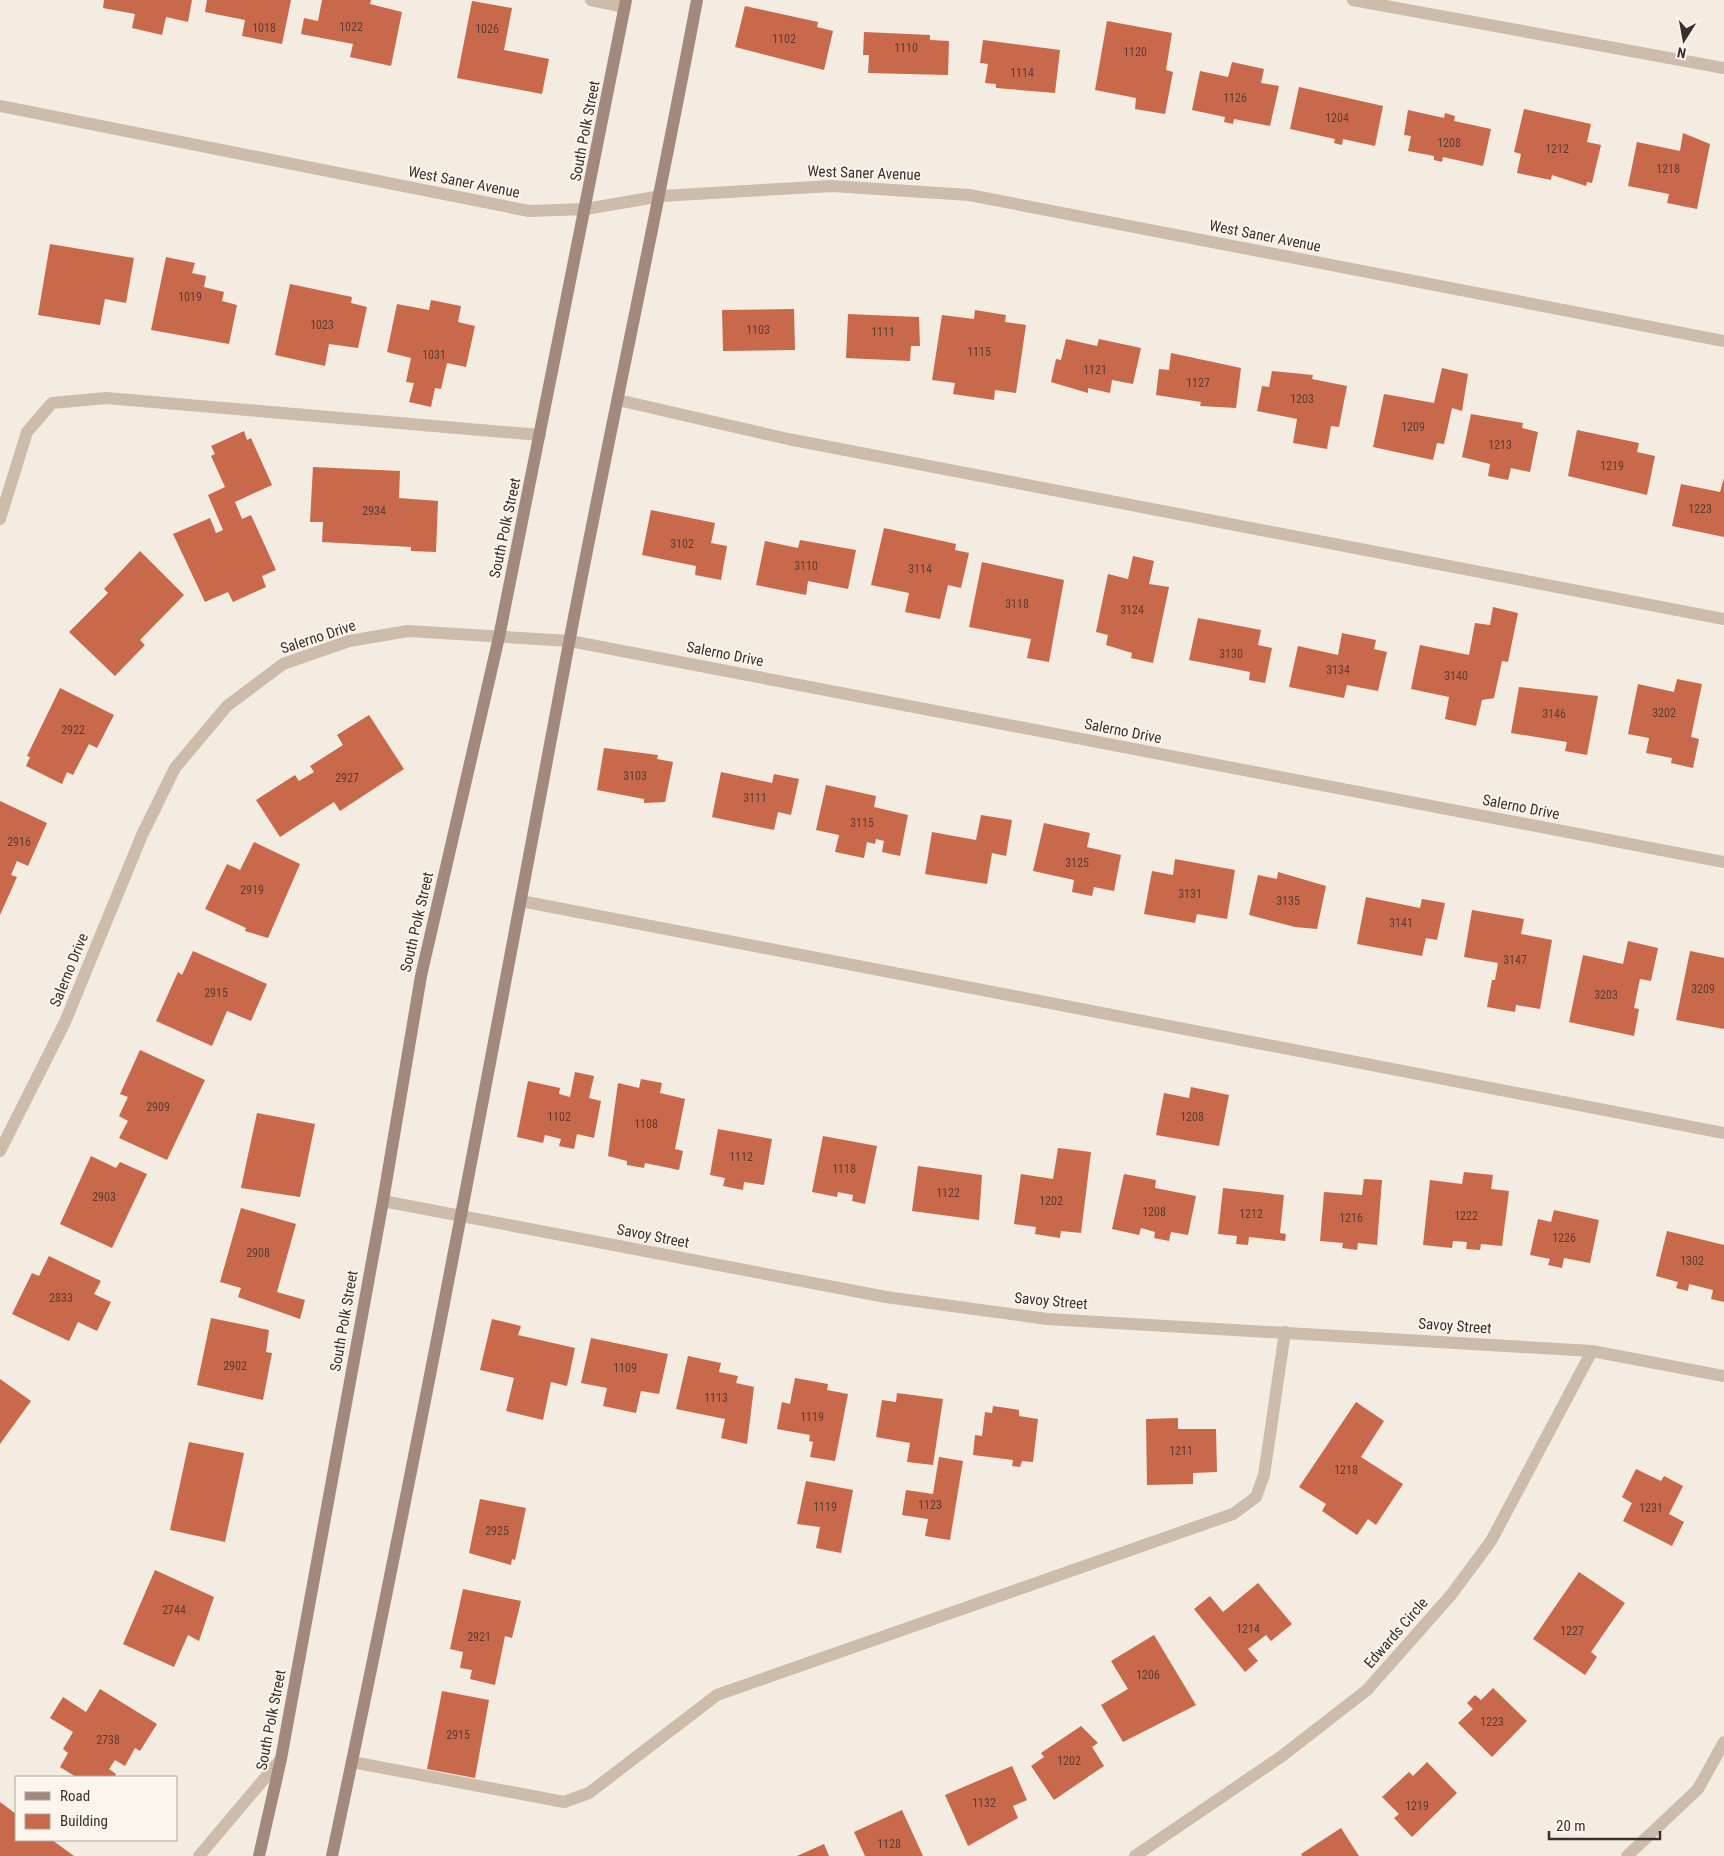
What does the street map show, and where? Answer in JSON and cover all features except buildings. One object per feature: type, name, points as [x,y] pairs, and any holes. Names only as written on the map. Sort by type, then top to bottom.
[{"type":"main road","points":[[332,1856],[461,1217],[570,641],[660,196],[697,0]]},
{"type":"main road","name":"South Polk Street","points":[[259,1856],[281,1759],[383,1201],[421,976],[499,638],[626,4]]},
{"type":"street","points":[[591,0],[626,4]]},
{"type":"street","points":[[1353,0],[1724,68]]},
{"type":"street","name":"West Saner Avenue","points":[[0,106],[529,211],[586,209],[660,196],[832,186],[968,195],[1724,340]]},
{"type":"street","points":[[0,519],[27,432],[52,403],[106,398],[540,435]]},
{"type":"street","points":[[618,400],[788,439],[1724,619]]},
{"type":"street","name":"Salerno Drive","points":[[0,1151],[65,1022],[142,834],[175,768],[227,706],[283,664],[349,641],[408,631],[570,641],[1724,862]]},
{"type":"street","points":[[521,901],[1724,1133]]},
{"type":"street","name":"Savoy Street","points":[[383,1201],[886,1297],[1047,1319],[1592,1351],[1724,1376]]},
{"type":"street","points":[[352,1762],[564,1802],[589,1793],[716,1695],[1233,1514],[1256,1497],[1264,1475],[1285,1332]]},
{"type":"street","name":"Edwards Circle","points":[[1135,1856],[1282,1756],[1367,1690],[1451,1595],[1492,1541],[1592,1351]]},
{"type":"street","points":[[1627,1856],[1698,1788],[1724,1742]]},
{"type":"street","points":[[198,1856],[281,1759]]}]
